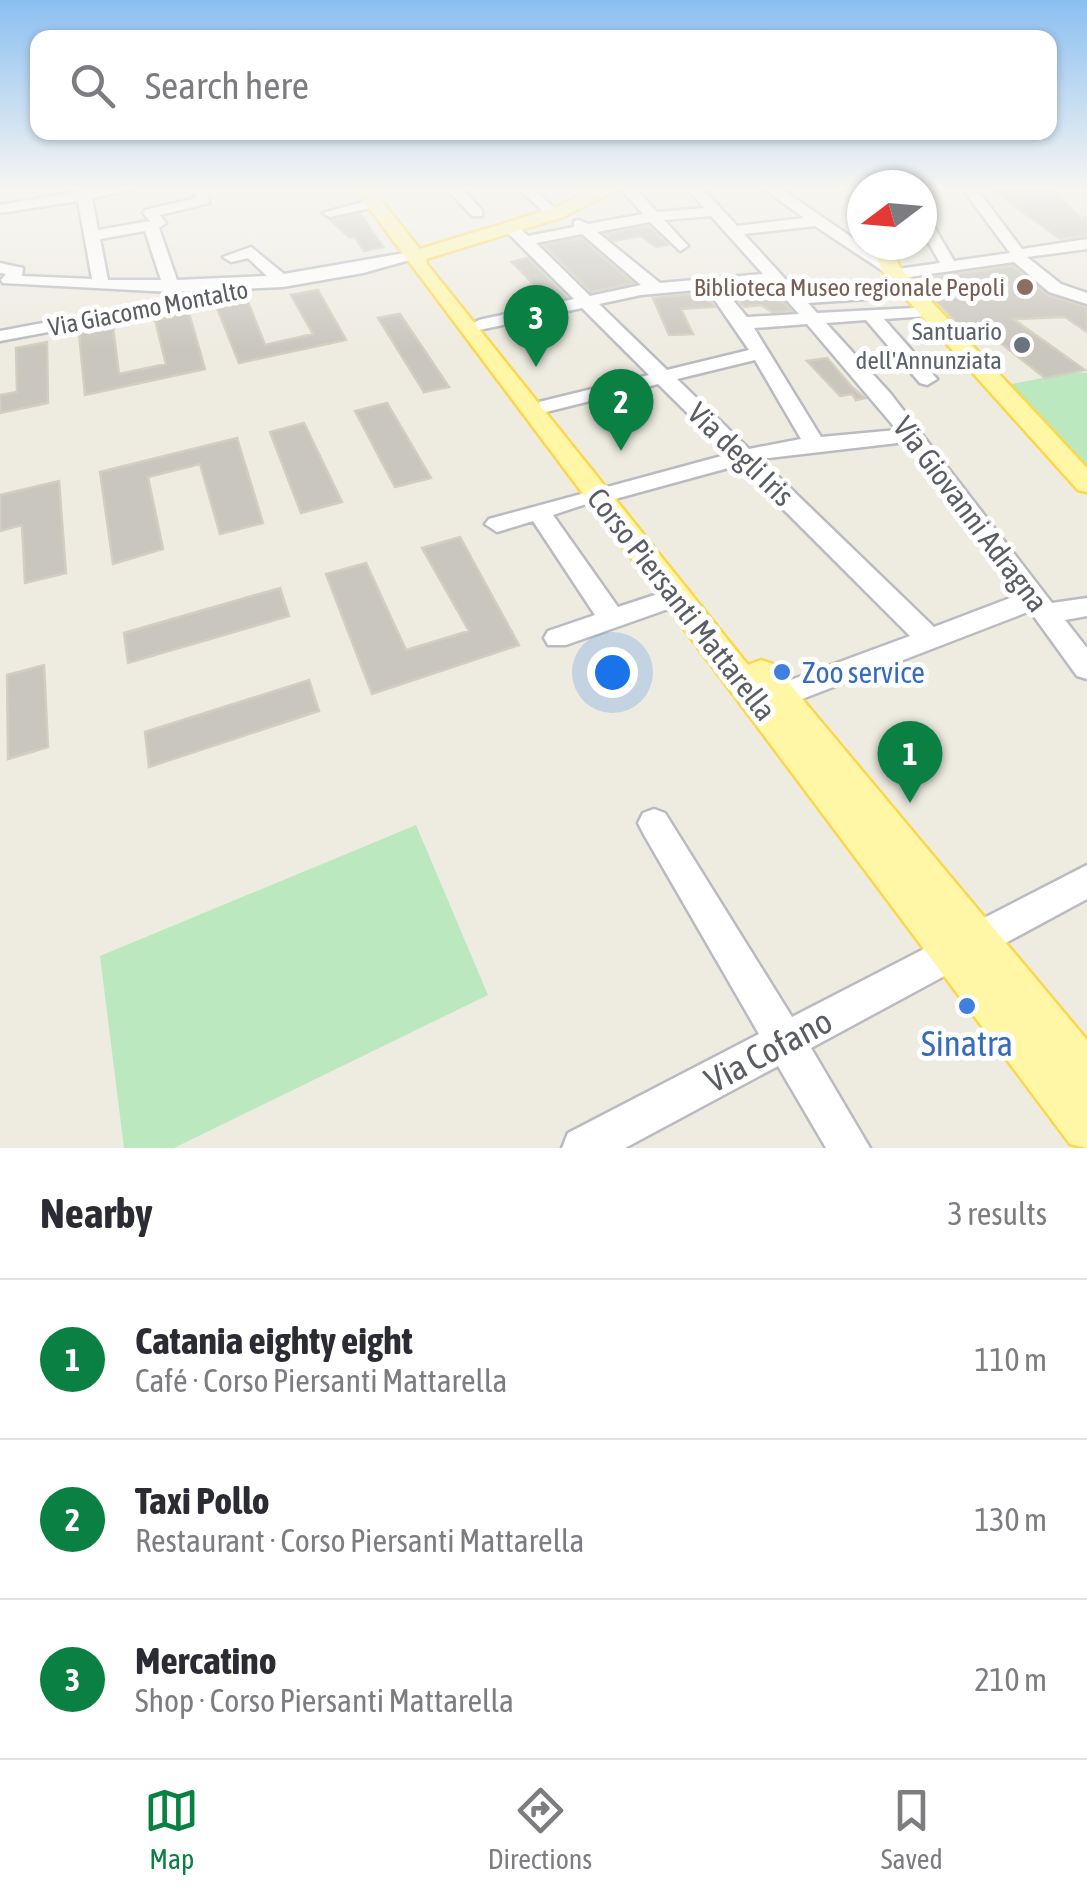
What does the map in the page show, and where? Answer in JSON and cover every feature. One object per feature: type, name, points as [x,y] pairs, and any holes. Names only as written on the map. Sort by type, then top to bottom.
[{"type":"main road","name":"Corso Piersanti Mattarella","points":[[405,242],[418,265],[546,406],[676,597],[964,946],[1087,1077]]},
{"type":"main road","points":[[416,256],[482,242]]},
{"type":"main road","points":[[884,260],[1087,484]]},
{"type":"main road","name":"Corso Piersanti Mattarella","points":[[487,341],[606,494],[779,696],[964,946],[1087,1126]]},
{"type":"street","points":[[93,242],[100,284]]},
{"type":"street","points":[[157,242],[171,287]]},
{"type":"street","name":"Via degli Iris","points":[[525,242],[930,639]]},
{"type":"street","points":[[602,242],[655,288]]},
{"type":"street","points":[[676,242],[680,246]]},
{"type":"street","name":"Via Giovanni Adragna","points":[[742,242],[883,396],[1087,668]]},
{"type":"street","points":[[1008,242],[1055,288],[1087,299]]},
{"type":"street","points":[[937,244],[950,267]]},
{"type":"street","points":[[794,298],[1087,244]]},
{"type":"street","points":[[231,257],[251,252],[290,281]]},
{"type":"street","points":[[8,269],[8,280],[171,287],[290,281],[416,256]]},
{"type":"street","points":[[487,341],[586,301],[655,288],[775,278]]},
{"type":"street","name":"Via Giacomo Montalto","points":[[0,336],[290,281]]},
{"type":"street","points":[[0,294],[66,284]]},
{"type":"street","points":[[711,284],[742,323],[813,442]]},
{"type":"street","points":[[742,323],[928,311]]},
{"type":"street","points":[[871,315],[927,379]]},
{"type":"street","points":[[546,406],[760,353]]},
{"type":"street","points":[[497,524],[742,455],[813,442],[912,435]]},
{"type":"street","points":[[539,512],[612,619]]},
{"type":"street","points":[[557,638],[676,597]]},
{"type":"street","points":[[779,696],[930,639],[1040,606],[1087,607]]},
{"type":"street","points":[[654,823],[848,1148]]},
{"type":"street","name":"Via Cofano","points":[[584,1148],[1087,881]]},
{"type":"green space","points":[[1073,372],[1087,373],[1087,470],[1007,385]]},
{"type":"green space","points":[[416,825],[488,995],[174,1148],[124,1148],[100,956]]},
{"type":"building","points":[[358,242],[379,242],[383,247],[364,251]]},
{"type":"building","points":[[585,242],[633,283],[591,292],[544,245]]},
{"type":"building","points":[[649,242],[668,245],[656,247]]},
{"type":"building","points":[[528,258],[566,297],[550,301],[512,262]]},
{"type":"building","points":[[1013,266],[1047,295],[1087,307],[1087,332],[1065,317],[1013,319],[1085,370],[1045,378],[993,337],[973,340],[917,280]]},
{"type":"building","points":[[765,287],[791,311],[772,312],[761,305],[744,307],[731,291]]},
{"type":"building","points":[[318,290],[346,340],[239,363],[217,308],[248,302],[265,345],[313,334],[291,295]]},
{"type":"building","points":[[705,293],[714,307],[681,309],[693,334],[669,335],[653,298]]},
{"type":"building","points":[[189,313],[205,369],[85,395],[79,333],[113,327],[119,374],[166,364],[155,320]]},
{"type":"building","points":[[400,314],[449,387],[424,392],[378,318]]},
{"type":"building","points":[[47,342],[48,403],[0,413],[0,395],[17,392],[16,348]]},
{"type":"building","points":[[827,358],[865,398],[840,396],[807,361]]},
{"type":"building","points":[[387,403],[431,478],[395,487],[355,411]]},
{"type":"building","points":[[304,423],[342,502],[301,513],[270,432]]},
{"type":"building","points":[[237,438],[263,523],[220,534],[200,464],[148,477],[163,549],[113,564],[100,472]]},
{"type":"building","points":[[59,481],[66,573],[25,583],[22,525],[0,531],[0,495]]},
{"type":"building","points":[[460,537],[519,645],[372,694],[326,574],[366,563],[406,650],[469,631],[422,548]]},
{"type":"building","points":[[280,588],[289,616],[128,663],[124,633]]},
{"type":"building","points":[[44,665],[48,747],[8,759],[7,675]]},
{"type":"building","points":[[309,680],[319,711],[149,767],[145,732]]},
{"type":"place","name":"Biblioteca Museo regionale Pepoli","points":[[1025,287]]},
{"type":"place","name":"Santuario dell'Annunziata","points":[[1022,345]]},
{"type":"place","name":"Mercatino","points":[[536,367]]},
{"type":"place","name":"Taxi Pollo","points":[[621,451]]},
{"type":"place","name":"Zoo service","points":[[782,672]]},
{"type":"place","name":"Catania eighty eight","points":[[910,803]]},
{"type":"place","name":"Sinatra","points":[[967,1006]]}]
